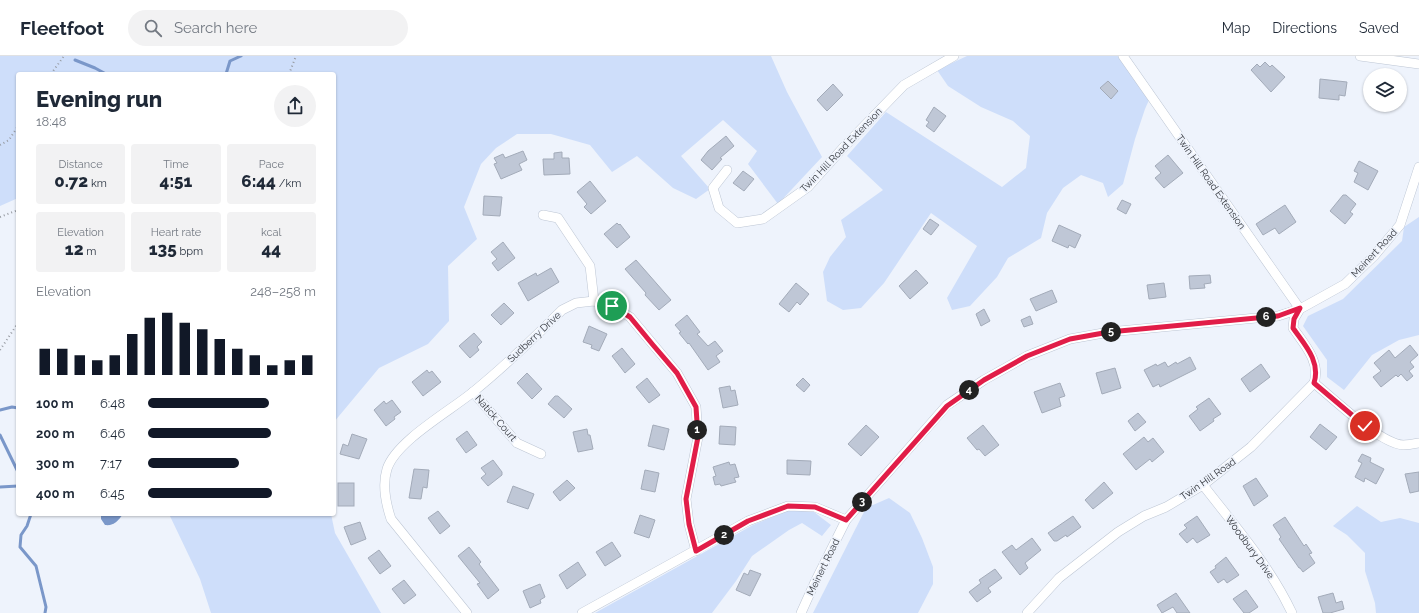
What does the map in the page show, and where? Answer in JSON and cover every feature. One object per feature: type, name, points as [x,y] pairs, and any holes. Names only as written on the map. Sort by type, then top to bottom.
[{"type":"street","name":"Twin Hill Road Extension","points":[[727,170],[713,188],[719,208],[737,223],[763,219],[808,187],[842,149],[904,85],[954,56]]},
{"type":"street","name":"Twin Hill Road Extension","points":[[1123,56],[1300,308]]},
{"type":"street","points":[[1360,56],[1419,64]]},
{"type":"street","name":"Meinert Road","points":[[801,613],[846,520],[947,406],[984,380],[1027,356],[1070,339],[1109,332],[1278,316],[1300,308],[1345,284],[1374,256],[1392,235],[1400,224],[1419,167]]},
{"type":"street","points":[[543,215],[558,218],[590,266],[594,301]]},
{"type":"street","name":"Sudberry Drive","points":[[466,613],[392,519],[386,502],[387,468],[407,441],[473,392],[562,310],[576,303],[594,301],[612,306],[630,317],[677,373],[696,407],[698,437],[686,499],[689,524],[696,551]]},
{"type":"street","points":[[1300,308],[1294,319],[1293,328],[1315,360],[1317,375],[1314,383],[1365,426],[1383,437],[1403,445],[1419,443]]},
{"type":"street","name":"Twin Hill Road","points":[[1027,613],[1059,578],[1118,532],[1144,516],[1166,507],[1203,485],[1251,447],[1314,383]]},
{"type":"street","name":"Natick Court","points":[[473,392],[517,443],[541,454]]},
{"type":"street","name":"Woodbury Drive","points":[[1203,485],[1247,542],[1284,596],[1292,613]]},
{"type":"street","points":[[582,613],[612,595],[696,551],[748,521],[788,506],[815,507],[846,520]]},
{"type":"path","points":[[52,72],[64,56]]},
{"type":"path","points":[[290,72],[296,56]]},
{"type":"path","points":[[0,145],[9,140],[16,129]]},
{"type":"path","points":[[0,217],[16,211]]},
{"type":"path","points":[[0,350],[16,326]]},
{"type":"shaded area","points":[[0,56],[771,56],[787,92],[822,157],[778,204],[748,164],[757,151],[723,120],[681,156],[710,189],[696,199],[673,188],[637,156],[612,172],[590,145],[551,134],[517,134],[496,148],[481,164],[464,207],[477,239],[448,266],[449,321],[428,344],[379,368],[336,420],[336,72],[16,72],[16,199],[0,206]]},
{"type":"shaded area","points":[[967,56],[1118,56],[1149,100],[1135,139],[1123,184],[1108,197],[1103,183],[1081,175],[1063,188],[1047,213],[1041,238],[1008,258],[997,277],[970,306],[952,310],[947,298],[977,246],[931,213],[884,283],[861,308],[843,310],[827,301],[823,272],[830,257],[846,237],[841,220],[883,190],[847,156],[886,112],[1002,187],[1026,168],[1030,136],[1013,121],[981,107],[948,86],[937,70]]},
{"type":"shaded area","points":[[1419,217],[1419,335],[1399,340],[1372,355],[1344,390],[1327,377],[1327,360],[1303,326],[1308,316],[1343,299],[1402,241],[1404,227]]},
{"type":"shaded area","points":[[889,498],[910,513],[922,538],[933,567],[933,584],[918,613],[813,613],[866,508]]},
{"type":"shaded area","points":[[1357,506],[1381,522],[1400,518],[1419,523],[1419,613],[1376,613],[1375,603],[1365,571],[1365,553],[1347,535],[1333,526]]},
{"type":"shaded area","points":[[792,509],[814,512],[831,525],[822,536],[802,523],[789,530],[752,556],[736,581],[712,613],[595,613],[753,525]]},
{"type":"shaded area","points":[[170,516],[331,516],[335,533],[381,613],[211,613],[200,579]]},
{"type":"water","points":[[101,516],[121,516],[111,525],[105,525],[101,519]]},
{"type":"building","points":[[1265,62],[1270,67],[1272,65],[1285,77],[1271,92],[1251,70],[1257,64],[1260,67]]},
{"type":"building","points":[[1320,79],[1347,82],[1345,96],[1339,95],[1339,100],[1319,98]]},
{"type":"building","points":[[1108,81],[1118,91],[1111,99],[1100,88]]},
{"type":"building","points":[[833,84],[843,95],[827,111],[817,100]]},
{"type":"building","points":[[934,107],[946,116],[934,132],[926,126],[929,122],[926,120]]},
{"type":"building","points":[[726,136],[734,146],[720,158],[722,159],[712,170],[701,160],[708,151]]},
{"type":"building","points":[[523,151],[527,160],[519,164],[522,170],[501,179],[494,164],[497,163],[494,158],[503,154],[505,158]]},
{"type":"building","points":[[562,152],[562,158],[569,158],[570,174],[544,175],[543,159],[554,159],[554,153]]},
{"type":"building","points":[[1168,155],[1183,173],[1164,188],[1155,178],[1161,173],[1155,166]]},
{"type":"building","points":[[1359,161],[1378,171],[1368,190],[1354,182],[1358,173],[1354,171]]},
{"type":"building","points":[[743,171],[754,179],[744,191],[733,183]]},
{"type":"building","points":[[590,181],[606,201],[591,214],[584,207],[587,204],[577,192]]},
{"type":"building","points":[[1343,195],[1346,195],[1356,204],[1350,212],[1353,214],[1345,224],[1330,211]]},
{"type":"building","points":[[484,196],[502,197],[500,216],[483,215]]},
{"type":"building","points":[[1122,200],[1131,204],[1126,214],[1117,209]]},
{"type":"building","points":[[1285,205],[1296,222],[1279,234],[1275,228],[1263,235],[1256,224]]},
{"type":"building","points":[[930,219],[939,225],[931,235],[923,229]]},
{"type":"building","points":[[617,223],[619,225],[620,224],[630,237],[617,248],[604,234]]},
{"type":"building","points":[[1059,225],[1081,235],[1075,248],[1069,245],[1068,248],[1052,241]]},
{"type":"building","points":[[503,242],[515,258],[498,271],[492,263],[497,259],[491,252]]},
{"type":"building","points":[[636,260],[671,300],[659,310],[645,295],[646,293],[625,269]]},
{"type":"building","points":[[551,268],[559,282],[528,301],[518,283],[536,273],[537,276]]},
{"type":"building","points":[[916,270],[928,283],[910,299],[899,286]]},
{"type":"building","points":[[1210,275],[1211,283],[1204,284],[1205,288],[1190,289],[1189,276]]},
{"type":"building","points":[[796,283],[809,294],[800,305],[797,302],[789,312],[779,304]]},
{"type":"building","points":[[1164,283],[1166,297],[1149,299],[1147,285]]},
{"type":"building","points":[[1052,290],[1057,302],[1036,311],[1030,299]]},
{"type":"building","points":[[504,303],[514,313],[501,325],[491,315]]},
{"type":"building","points":[[984,309],[990,321],[981,326],[976,314]]},
{"type":"building","points":[[687,315],[700,332],[697,334],[708,346],[715,341],[723,351],[716,356],[720,362],[708,370],[689,343],[688,344],[679,333],[681,332],[675,325]]},
{"type":"building","points":[[1030,316],[1033,324],[1024,327],[1021,320]]},
{"type":"building","points":[[589,326],[607,334],[599,351],[591,348],[592,345],[583,342]]},
{"type":"building","points":[[474,333],[482,342],[477,347],[479,350],[470,358],[459,346]]},
{"type":"building","points":[[1410,345],[1418,355],[1410,362],[1414,367],[1409,371],[1413,376],[1407,381],[1401,374],[1398,377],[1396,375],[1381,387],[1373,377],[1381,371],[1374,363],[1389,350],[1395,358]]},
{"type":"building","points":[[622,348],[635,364],[625,373],[612,356]]},
{"type":"building","points":[[1190,357],[1196,369],[1160,387],[1159,384],[1153,387],[1144,370],[1156,364],[1157,366],[1165,362],[1168,367],[1176,362],[1177,364]]},
{"type":"building","points":[[1261,364],[1270,377],[1250,392],[1241,379]]},
{"type":"building","points":[[1115,368],[1121,388],[1102,394],[1096,373]]},
{"type":"building","points":[[427,370],[429,373],[432,371],[441,382],[423,396],[412,382]]},
{"type":"building","points":[[527,373],[542,389],[532,399],[517,383]]},
{"type":"building","points":[[647,378],[660,395],[649,403],[636,387]]},
{"type":"building","points":[[803,378],[810,385],[804,392],[796,385]]},
{"type":"building","points":[[1060,383],[1065,396],[1059,398],[1061,406],[1042,413],[1034,392]]},
{"type":"building","points":[[730,386],[731,391],[735,390],[738,405],[723,408],[719,388]]},
{"type":"building","points":[[555,396],[558,396],[572,409],[564,418],[548,404]]},
{"type":"building","points":[[1209,398],[1221,414],[1200,431],[1189,416],[1198,409],[1196,407]]},
{"type":"building","points":[[392,400],[401,412],[386,426],[374,410],[384,401],[386,404]]},
{"type":"building","points":[[1138,413],[1146,422],[1135,431],[1128,421]]},
{"type":"building","points":[[1320,424],[1337,437],[1326,450],[1310,437]]},
{"type":"building","points":[[653,425],[669,429],[664,450],[648,446]]},
{"type":"building","points":[[866,425],[879,437],[861,456],[848,444]]},
{"type":"building","points":[[983,425],[999,445],[985,456],[979,449],[977,450],[967,438]]},
{"type":"building","points":[[720,426],[736,427],[735,445],[719,444]]},
{"type":"building","points":[[587,429],[593,449],[578,452],[573,432]]},
{"type":"building","points":[[467,431],[477,445],[466,453],[456,439]]},
{"type":"building","points":[[352,434],[367,439],[359,459],[340,454],[343,444],[348,446]]},
{"type":"building","points":[[1144,437],[1148,442],[1153,438],[1164,452],[1152,462],[1150,459],[1136,470],[1123,454]]},
{"type":"building","points":[[1362,454],[1371,458],[1370,462],[1384,469],[1376,484],[1365,478],[1364,482],[1355,477],[1362,463],[1358,461]]},
{"type":"building","points":[[493,460],[502,472],[502,475],[488,486],[481,478],[486,474],[481,468]]},
{"type":"building","points":[[787,460],[811,461],[810,475],[787,474]]},
{"type":"building","points":[[729,462],[730,465],[735,464],[739,477],[734,478],[736,482],[721,486],[720,484],[715,485],[713,477],[716,476],[713,467]]},
{"type":"building","points":[[414,469],[429,470],[427,488],[423,487],[421,499],[409,498]]},
{"type":"building","points":[[645,470],[659,473],[655,492],[641,489]]},
{"type":"building","points":[[1419,472],[1419,491],[1410,493],[1405,474]]},
{"type":"building","points":[[1256,478],[1268,496],[1254,506],[1243,486]]},
{"type":"building","points":[[567,480],[575,488],[560,501],[553,492]]},
{"type":"building","points":[[1104,482],[1113,493],[1093,509],[1085,500]]},
{"type":"building","points":[[338,483],[354,483],[354,506],[338,506]]},
{"type":"building","points":[[513,486],[534,494],[528,509],[507,502]]},
{"type":"building","points":[[438,511],[450,526],[440,534],[428,518]]},
{"type":"building","points":[[640,515],[655,520],[649,538],[634,533]]},
{"type":"building","points":[[1073,516],[1081,527],[1067,537],[1066,535],[1057,541],[1054,541],[1048,533]]},
{"type":"building","points":[[1197,516],[1210,535],[1197,543],[1193,538],[1187,543],[1179,534],[1187,528],[1184,525]]},
{"type":"building","points":[[1285,517],[1304,546],[1306,544],[1312,553],[1309,554],[1315,563],[1303,572],[1279,539],[1281,537],[1273,525]]},
{"type":"building","points":[[360,522],[366,539],[351,545],[344,527]]},
{"type":"building","points":[[1032,538],[1041,550],[1025,563],[1028,568],[1020,575],[1002,552],[1012,545],[1016,550]]},
{"type":"building","points":[[612,542],[621,556],[605,566],[596,552]]},
{"type":"building","points":[[469,547],[481,562],[479,564],[499,590],[488,599],[477,584],[480,583],[458,556]]},
{"type":"building","points":[[379,550],[391,566],[380,574],[368,558]]},
{"type":"building","points":[[1226,557],[1239,575],[1227,583],[1224,579],[1218,583],[1210,572]]},
{"type":"building","points":[[578,562],[586,575],[567,589],[559,575]]},
{"type":"building","points":[[995,569],[1002,578],[988,588],[991,592],[977,602],[969,592],[981,583],[979,580]]},
{"type":"building","points":[[750,570],[761,574],[750,596],[736,590],[744,573],[748,575]]},
{"type":"building","points":[[404,580],[416,595],[404,604],[392,589]]},
{"type":"building","points":[[540,584],[545,597],[540,600],[541,603],[530,608],[523,591]]},
{"type":"building","points":[[1246,590],[1258,607],[1249,613],[1244,613],[1233,599]]},
{"type":"building","points":[[1176,593],[1190,613],[1177,613],[1173,607],[1162,613],[1157,605]]},
{"type":"building","points":[[1333,593],[1336,603],[1342,601],[1344,609],[1330,613],[1323,613],[1318,597]]},
{"type":"waterway","points":[[227,72],[230,61],[241,56]]},
{"type":"waterway","points":[[75,60],[102,72]]},
{"type":"waterway","points":[[0,410],[12,407],[16,408]]},
{"type":"waterway","points":[[0,435],[16,468]]},
{"type":"waterway","points":[[0,487],[16,486]]},
{"type":"waterway","points":[[30,516],[27,526],[21,535],[20,547],[36,566],[46,607],[45,613]]},
{"type":"route","points":[[612,306],[630,317],[677,373],[696,407],[698,437],[686,499],[689,524],[696,551],[748,521],[788,506],[815,507],[846,520],[886,473],[947,406],[984,380],[1027,356],[1070,339],[1109,332],[1278,316],[1300,308],[1294,319],[1293,328],[1315,360],[1317,375],[1314,383],[1365,426]]}]
